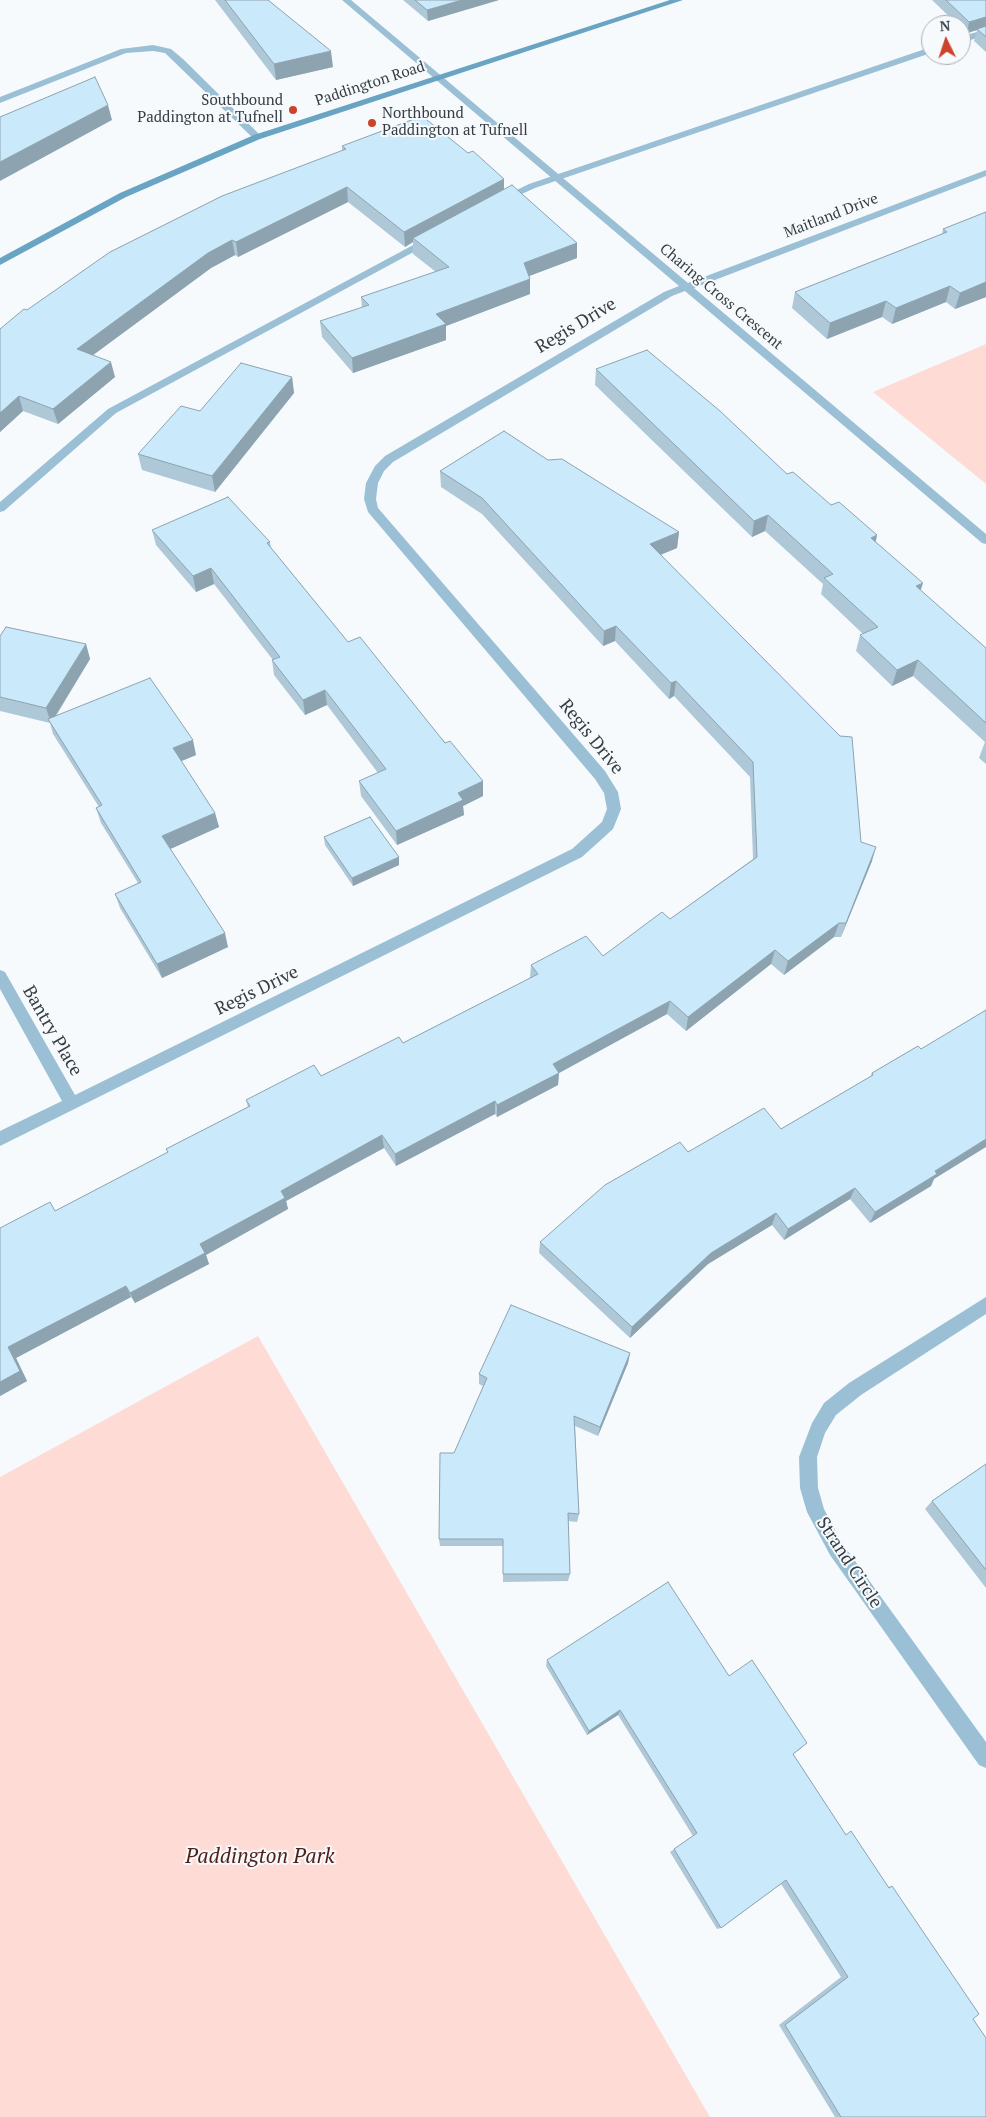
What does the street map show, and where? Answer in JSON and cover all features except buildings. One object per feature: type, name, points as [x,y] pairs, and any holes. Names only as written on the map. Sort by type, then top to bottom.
[{"type":"street","name":"Charing Cross Crescent","points":[[346,0],[986,540]]},
{"type":"street","name":"Paddington Road","points":[[0,262],[123,195],[257,137],[437,76],[679,0]]},
{"type":"street","points":[[971,37],[986,32]]},
{"type":"street","points":[[0,100],[124,51],[153,48],[168,51],[180,61],[257,137]]},
{"type":"street","points":[[490,206],[532,186],[921,53]]},
{"type":"street","name":"Maitland Drive","points":[[686,287],[986,173]]},
{"type":"street","points":[[0,508],[112,411],[439,234]]},
{"type":"street","name":"Regis Drive","points":[[0,1139],[577,853],[608,825],[614,809],[611,792],[600,774],[382,523],[372,508],[371,491],[379,470],[389,460],[668,294],[686,287]]},
{"type":"street","name":"Bantry Place","points":[[0,976],[72,1104]]},
{"type":"street","name":"Strand Circle","points":[[986,1305],[855,1389],[830,1409],[818,1429],[808,1457],[809,1488],[816,1512],[836,1549],[986,1758]]},
{"type":"green space","points":[[986,344],[986,484],[873,392]]},
{"type":"green space","name":"Paddington Park","points":[[258,1336],[710,2117],[0,2117],[0,1477]]},
{"type":"place","name":"Southbound Paddington at Tufnell","points":[[293,110]]},
{"type":"place","name":"Northbound Paddington at Tufnell","points":[[372,123]]}]
